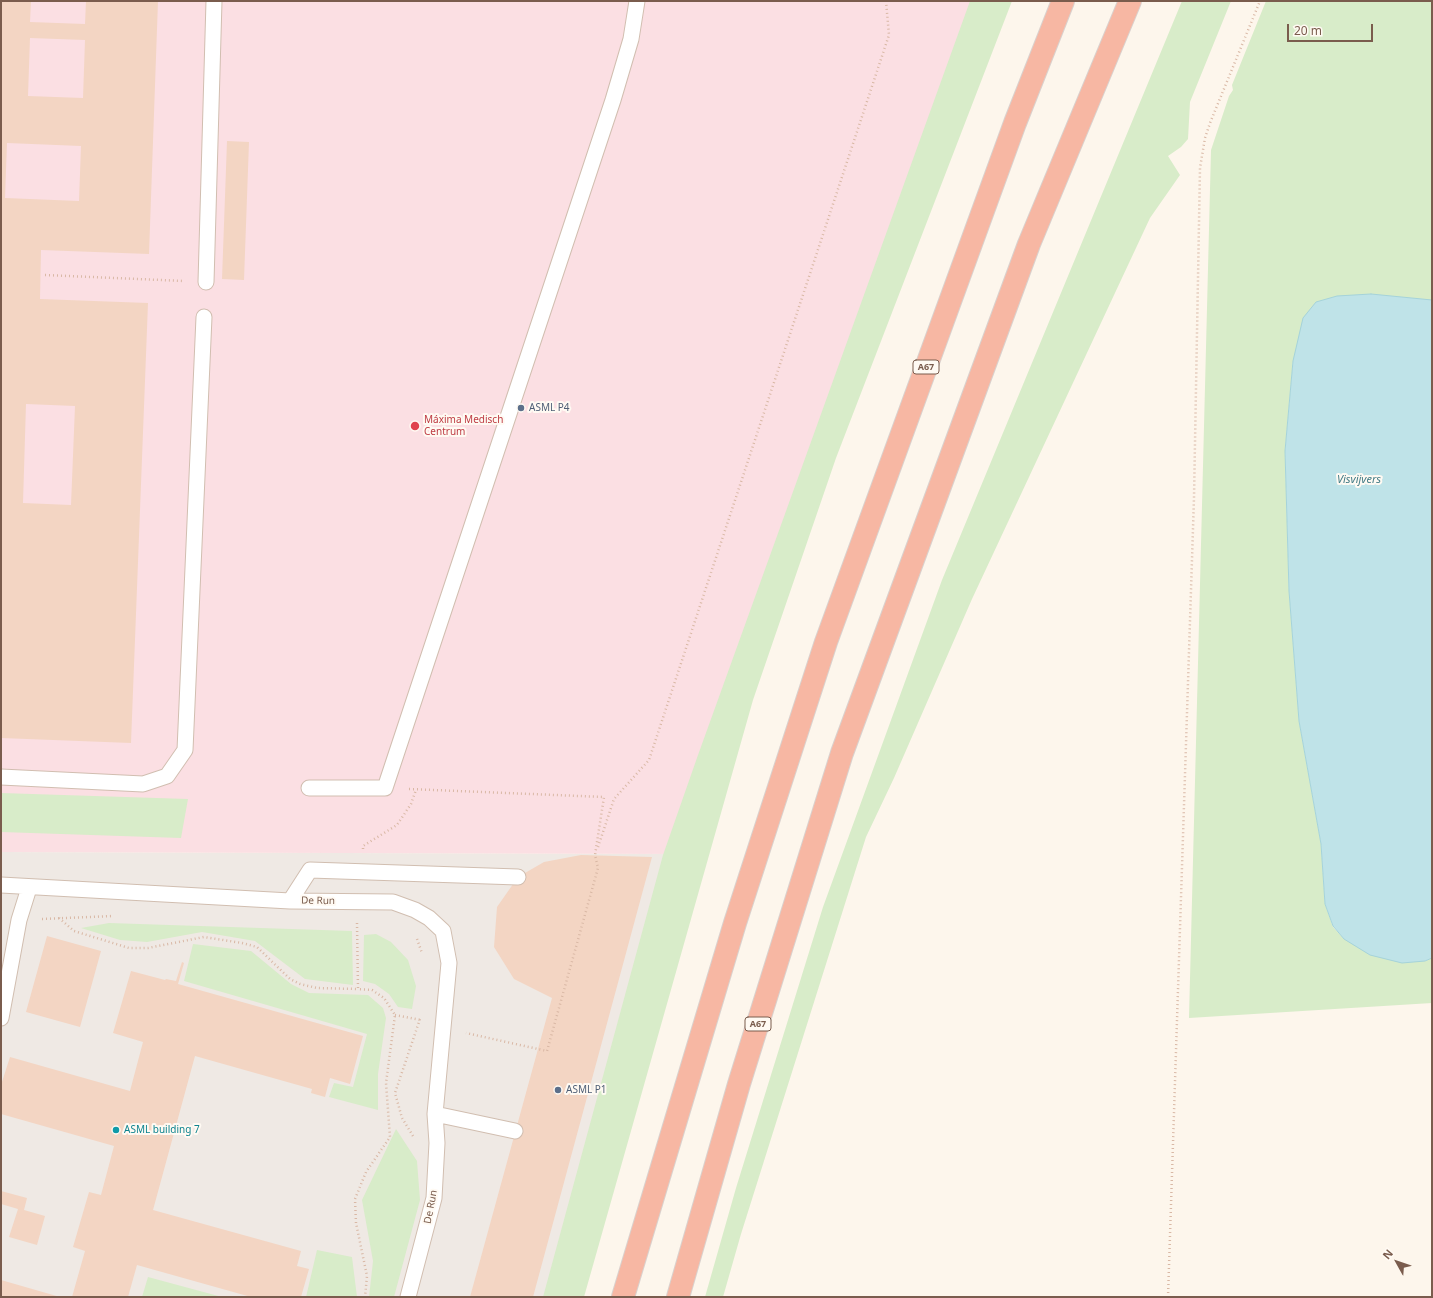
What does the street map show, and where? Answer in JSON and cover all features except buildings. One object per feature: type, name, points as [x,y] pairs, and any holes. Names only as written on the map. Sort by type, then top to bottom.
[{"type":"highway","name":"A67","points":[[623,1297],[733,930],[826,642],[1015,122],[1063,1]]},
{"type":"highway","name":"A67","points":[[678,1297],[739,1084],[842,753],[1029,244],[1130,1]]},
{"type":"lane","points":[[206,282],[214,1]]},
{"type":"lane","points":[[309,788],[385,788],[612,100],[631,39],[637,1]]},
{"type":"lane","points":[[1,777],[143,784],[167,776],[185,750],[204,317]]},
{"type":"lane","points":[[290,901],[310,870],[518,877]]},
{"type":"lane","name":"De Run","points":[[1,885],[29,888],[290,901],[393,902],[414,910],[429,918],[443,931],[449,963],[435,1114],[437,1143],[434,1198],[408,1297]]},
{"type":"lane","points":[[1,1018],[19,920],[29,888]]},
{"type":"lane","points":[[435,1114],[515,1131]]},
{"type":"path","points":[[595,855],[614,799],[649,760],[889,35],[886,1]]},
{"type":"path","points":[[1168,1297],[1194,506],[1200,168],[1205,138],[1210,122],[1260,1]]},
{"type":"path","points":[[395,1016],[419,1019],[443,1028],[547,1051],[598,868],[595,855],[604,797],[416,790]]},
{"type":"path","points":[[19,920],[114,916]]},
{"type":"path","points":[[59,918],[74,931],[129,948],[148,948],[204,937],[242,943],[257,947],[290,979],[300,984],[317,988],[372,990],[384,998],[395,1016],[386,1083],[390,1137],[366,1172],[355,1199],[356,1223],[367,1276],[365,1297]]},
{"type":"path","points":[[358,989],[356,922],[364,922]]},
{"type":"path","points":[[412,934],[417,938],[425,960]]},
{"type":"path","points":[[419,1019],[421,1013]]},
{"type":"shaded area","name":"Máxima Medisch Centrum","points":[[1,1],[975,1],[682,854],[1,852]]},
{"type":"shaded area","points":[[1,852],[682,854],[558,1297],[1,1297]]},
{"type":"green space","points":[[970,1],[1012,1],[836,458],[753,700],[584,1297],[543,1297],[663,855]]},
{"type":"green space","points":[[1182,1],[1231,1],[1190,102],[1188,139],[1181,147],[1168,156],[1180,175],[1150,218],[972,599],[894,778],[866,837],[741,1234],[723,1297],[705,1297],[736,1188],[823,907],[942,580]]},
{"type":"green space","points":[[1266,1],[1432,1],[1432,300],[1425,300],[1293,361],[1285,451],[1289,591],[1299,721],[1321,844],[1325,904],[1333,927],[1344,939],[1425,961],[1432,958],[1432,1003],[1189,1018],[1211,150],[1229,96],[1233,90],[1232,85]]},
{"type":"green space","points":[[1,793],[188,799],[181,838],[1,832]]},
{"type":"green space","points":[[109,923],[352,931],[353,985],[305,979],[255,941],[202,932],[147,942],[120,940],[81,928]]},
{"type":"green space","points":[[376,934],[391,942],[408,960],[416,986],[412,1009],[398,1007],[389,994],[375,984],[363,981],[364,935]]},
{"type":"green space","points":[[193,944],[251,951],[291,984],[309,993],[368,995],[383,1008],[386,1018],[378,1074],[378,1110],[329,1097],[334,1083],[353,1087],[367,1034],[184,981]]},
{"type":"green space","points":[[396,1129],[417,1161],[420,1200],[394,1297],[369,1297],[373,1261],[362,1200]]},
{"type":"green space","points":[[317,1250],[352,1257],[357,1297],[306,1297]]},
{"type":"green space","points":[[148,1277],[222,1297],[142,1297]]},
{"type":"water","name":"Visvijvers","points":[[1371,294],[1432,300],[1432,958],[1425,961],[1402,963],[1370,955],[1344,939],[1333,926],[1325,904],[1321,844],[1299,721],[1289,591],[1285,451],[1293,361],[1303,318],[1316,302],[1337,296]]},
{"type":"place","name":"ASML P4","points":[[521,408]]},
{"type":"place","name":"Máxima Medisch Centrum","points":[[415,426]]},
{"type":"place","name":"ASML P1","points":[[558,1090]]},
{"type":"place","name":"ASML building 7","points":[[116,1130]]}]
